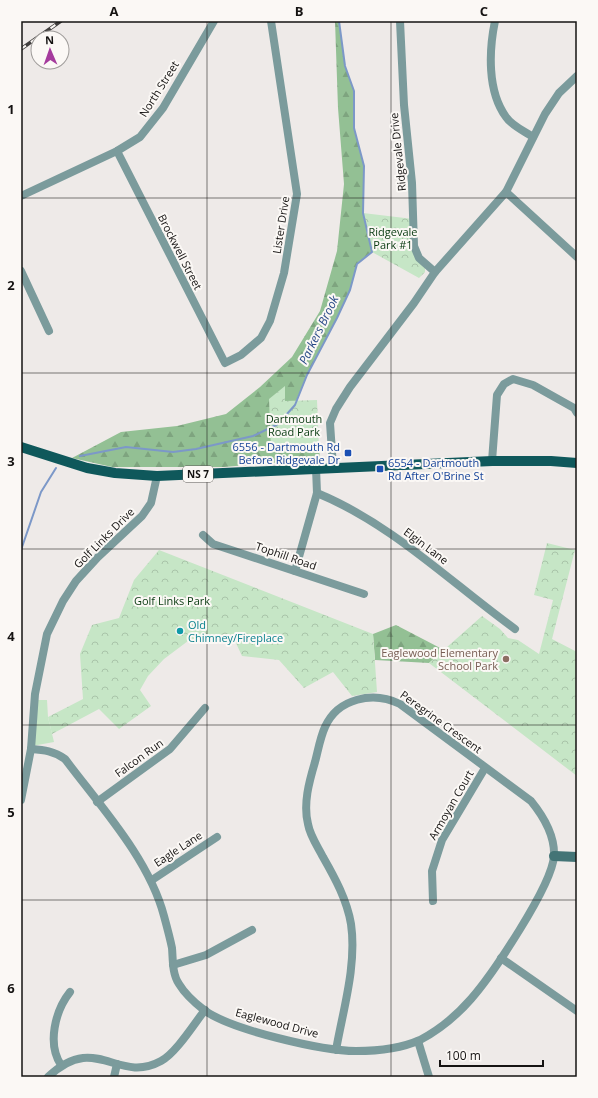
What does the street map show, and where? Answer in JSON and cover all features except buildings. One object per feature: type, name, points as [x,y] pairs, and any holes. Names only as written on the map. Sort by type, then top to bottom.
[{"type":"main road","name":"NS 7","points":[[21,447],[87,468],[115,473],[156,476],[492,461],[551,461],[577,463]]},
{"type":"street","name":"North Street","points":[[21,196],[117,151],[140,137],[163,108],[214,21]]},
{"type":"street","name":"Lister Drive","points":[[225,363],[241,355],[261,338],[270,321],[284,273],[297,194],[271,21]]},
{"type":"street","name":"Ridgevale Drive","points":[[400,21],[404,106],[412,183],[414,246],[419,258],[436,272]]},
{"type":"street","points":[[495,21],[491,50],[492,72],[499,105],[506,117],[516,126],[533,137]]},
{"type":"street","points":[[332,467],[330,423],[336,409],[350,387],[436,272],[506,192],[533,137],[559,93],[577,76]]},
{"type":"street","name":"Brockwell Street","points":[[117,151],[225,363]]},
{"type":"street","points":[[506,192],[577,256]]},
{"type":"street","points":[[21,271],[49,331]]},
{"type":"street","points":[[492,461],[497,395],[504,384],[513,379],[533,385],[574,408],[577,413]]},
{"type":"street","points":[[295,571],[317,493],[316,468]]},
{"type":"street","name":"Golf Links Drive","points":[[21,800],[31,749],[35,694],[47,634],[63,601],[76,581],[98,557],[142,516],[151,503],[156,476]]},
{"type":"street","name":"Elgin Lane","points":[[317,493],[344,504],[371,520],[440,570],[480,603],[515,629]]},
{"type":"street","name":"Tophill Road","points":[[203,536],[213,544],[364,594]]},
{"type":"street","name":"Peregrine Crescent","points":[[336,1050],[349,974],[352,943],[351,923],[345,898],[308,824],[306,807],[308,786],[325,726],[336,711],[348,702],[358,699],[388,698],[411,712],[531,801],[541,813],[551,834],[554,856]]},
{"type":"street","name":"Falcon Run","points":[[97,802],[170,749],[205,708]]},
{"type":"street","name":"Eaglewood Drive","points":[[31,749],[47,750],[57,753],[65,759],[135,853],[152,880],[164,915],[177,982],[190,998],[205,1010],[236,1026],[336,1050],[381,1050],[418,1041],[450,1020],[471,1000],[502,958],[550,875],[554,856]]},
{"type":"street","name":"Armoyan Court","points":[[433,901],[432,871],[442,840],[485,768]]},
{"type":"street","name":"Eagle Lane","points":[[152,880],[217,837]]},
{"type":"street","points":[[554,856],[577,857]]},
{"type":"street","points":[[173,965],[206,955],[252,930]]},
{"type":"street","points":[[502,958],[577,1011]]},
{"type":"street","points":[[61,1065],[55,1056],[53,1039],[61,1003],[70,992]]},
{"type":"street","points":[[48,1077],[61,1065],[72,1060],[86,1057],[101,1058],[131,1068],[144,1068],[162,1060],[183,1039],[205,1010]]},
{"type":"street","points":[[418,1041],[429,1077]]},
{"type":"street","points":[[114,1077],[117,1064]]},
{"type":"green space","points":[[335,21],[339,21],[345,66],[354,91],[354,128],[364,166],[363,213],[372,252],[357,264],[350,290],[307,375],[296,401],[285,402],[288,449],[319,448],[320,459],[224,467],[112,467],[72,458],[121,432],[177,426],[226,414],[260,387],[292,357],[320,311],[337,251],[344,184],[338,108]]},
{"type":"green space","name":"Ridgevale Park #1","points":[[363,213],[413,219],[417,260],[425,268],[425,272],[419,278],[372,252]]},
{"type":"green space","name":"Dartmouth Road Park","points":[[285,386],[285,401],[317,400],[319,448],[271,450],[269,399]]},
{"type":"green space","name":"Eaglewood Elementary School Park","points":[[547,543],[575,550],[552,639],[577,652],[577,776],[429,663],[482,616],[500,629],[508,638],[518,640],[539,654],[553,600],[534,595]]},
{"type":"green space","name":"Golf Links Park","points":[[159,550],[373,634],[377,692],[352,696],[333,672],[304,688],[279,660],[242,656],[235,641],[215,638],[188,641],[164,659],[148,676],[140,690],[151,706],[119,729],[99,709],[52,734],[48,717],[83,699],[80,654],[92,625],[119,618],[134,580]]},
{"type":"green space","points":[[396,625],[444,650],[429,663],[375,660],[373,634]]},
{"type":"green space","points":[[35,700],[47,700],[48,717],[54,742],[32,746]]},
{"type":"waterway","name":"Parkers Brook","points":[[80,456],[126,447],[173,452],[196,449],[253,436],[278,424],[295,405],[307,375],[350,290],[357,264],[372,252],[363,213],[364,166],[354,128],[354,91],[345,66],[339,21]]},
{"type":"waterway","name":"Parkers Brook","points":[[21,550],[41,492],[56,468]]},
{"type":"railway","points":[[21,49],[61,21]]},
{"type":"place","name":"6556 - Dartmouth Rd Before Ridgevale Dr","points":[[348,453]]},
{"type":"place","name":"6554 - Dartmouth Rd After O'Brine St","points":[[380,469]]},
{"type":"place","name":"Old Chimney/Fireplace","points":[[180,631]]},
{"type":"place","name":"Eaglewood Elementary School Park","points":[[506,659]]}]
